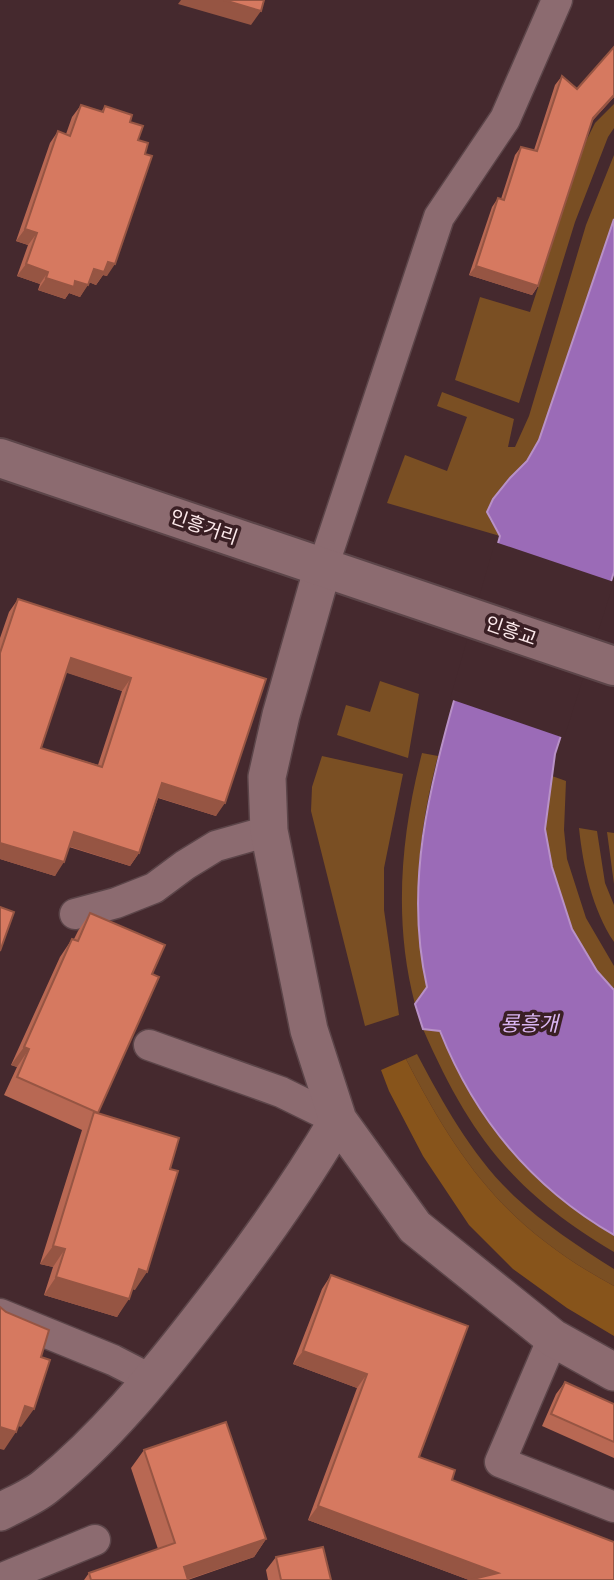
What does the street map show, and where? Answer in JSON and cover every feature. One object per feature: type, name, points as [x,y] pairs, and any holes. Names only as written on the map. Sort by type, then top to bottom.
[{"type":"main road","name":"인흥거리","points":[[0,458],[407,596]]},
{"type":"main road","name":"인흥교","points":[[407,596],[614,666]]},
{"type":"street","points":[[557,0],[505,119],[439,217],[323,567],[281,715],[267,777],[269,831],[309,1030],[338,1120],[415,1227],[553,1338],[614,1372]]},
{"type":"street","points":[[75,914],[116,903],[154,888],[184,865],[216,846],[269,831]]},
{"type":"street","points":[[149,1045],[281,1093],[338,1120]]},
{"type":"street","points":[[0,1513],[45,1488],[108,1428],[152,1380],[259,1243],[301,1182],[338,1120]]},
{"type":"street","points":[[0,1314],[113,1360],[152,1380]]},
{"type":"street","points":[[553,1338],[500,1462],[614,1507]]},
{"type":"street","points":[[0,1579],[96,1540]]},
{"type":"shaded area","points":[[614,104],[614,128],[575,222],[519,403],[455,380],[480,297],[530,312],[586,141],[595,123]]},
{"type":"shaded area","points":[[614,155],[614,219],[539,440],[527,462],[509,478],[489,518],[500,536],[387,503],[405,455],[447,471],[467,417],[437,406],[442,392],[514,419],[508,447],[515,447],[529,416],[586,225]]},
{"type":"shaded area","points":[[380,681],[419,694],[408,758],[337,735],[346,705],[370,712]]},
{"type":"shaded area","points":[[422,753],[438,756],[425,813],[419,872],[419,930],[428,987],[415,1004],[404,941],[402,878],[409,815]]},
{"type":"shaded area","points":[[322,756],[403,774],[384,868],[384,910],[399,1015],[365,1026],[311,811],[312,787]]},
{"type":"shaded area","points":[[552,776],[566,781],[564,830],[567,859],[586,918],[614,966],[614,990],[597,971],[572,929],[552,867],[545,829]]},
{"type":"shaded area","points":[[579,828],[597,831],[605,883],[614,905],[614,942],[600,916],[590,887]]},
{"type":"shaded area","points":[[607,832],[614,833],[614,884]]},
{"type":"shaded area","points":[[423,1029],[440,1030],[484,1116],[593,1223],[614,1235],[614,1252],[548,1207],[498,1158],[458,1101]]},
{"type":"shaded area","points":[[417,1054],[448,1111],[499,1181],[537,1216],[614,1269],[614,1286],[544,1241],[490,1190],[467,1162],[426,1097],[406,1059]]},
{"type":"shaded area","points":[[406,1059],[446,1131],[490,1190],[544,1241],[614,1286],[614,1336],[567,1308],[513,1269],[469,1225],[423,1156],[381,1070]]},
{"type":"water","name":"룡흥개","points":[[614,219],[614,572],[555,754],[545,829],[552,867],[572,929],[597,971],[614,990],[614,1235],[557,1195],[509,1148],[470,1093],[440,1031],[423,1029],[415,1004],[427,987],[418,912],[419,874],[429,800],[500,536],[487,512],[493,499],[527,461],[539,440]]},
{"type":"pier","points":[[495,542],[614,582],[564,738],[450,699]]},
{"type":"building","points":[[224,0],[264,0],[261,11]]},
{"type":"building","points":[[614,47],[614,95],[593,118],[538,286],[476,266],[498,198],[504,200],[521,147],[537,151],[562,76],[577,89]]},
{"type":"building","points":[[81,105],[103,112],[105,106],[132,115],[130,122],[143,126],[138,140],[148,143],[145,154],[152,156],[115,264],[108,262],[104,272],[94,269],[88,285],[75,281],[74,287],[46,278],[48,272],[26,264],[37,233],[25,229],[58,131],[70,136]]},
{"type":"building","points":[[18,599],[266,679],[225,803],[162,783],[139,853],[74,832],[64,862],[0,843],[0,653]],"holes":[[[71,658],[131,678],[102,767],[41,748]]]},
{"type":"building","points":[[0,907],[14,912],[0,951]]},
{"type":"building","points":[[90,913],[165,945],[152,974],[159,977],[98,1113],[17,1077],[29,1049],[24,1047],[72,939],[78,941]]},
{"type":"building","points":[[94,1112],[179,1138],[170,1169],[178,1171],[147,1272],[139,1269],[129,1299],[56,1277],[65,1249],[53,1246]]},
{"type":"building","points":[[331,1275],[468,1326],[419,1457],[455,1470],[452,1480],[614,1542],[614,1580],[469,1580],[498,1573],[318,1506],[367,1374],[303,1351]]},
{"type":"building","points":[[0,1307],[49,1330],[41,1357],[50,1360],[34,1409],[25,1406],[16,1432],[0,1427]]},
{"type":"building","points":[[565,1382],[614,1404],[614,1442],[551,1414]]},
{"type":"building","points":[[226,1422],[266,1539],[184,1567],[188,1580],[91,1580],[89,1573],[175,1543],[144,1450]]},
{"type":"building","points":[[323,1547],[331,1580],[281,1580],[276,1557]]}]
